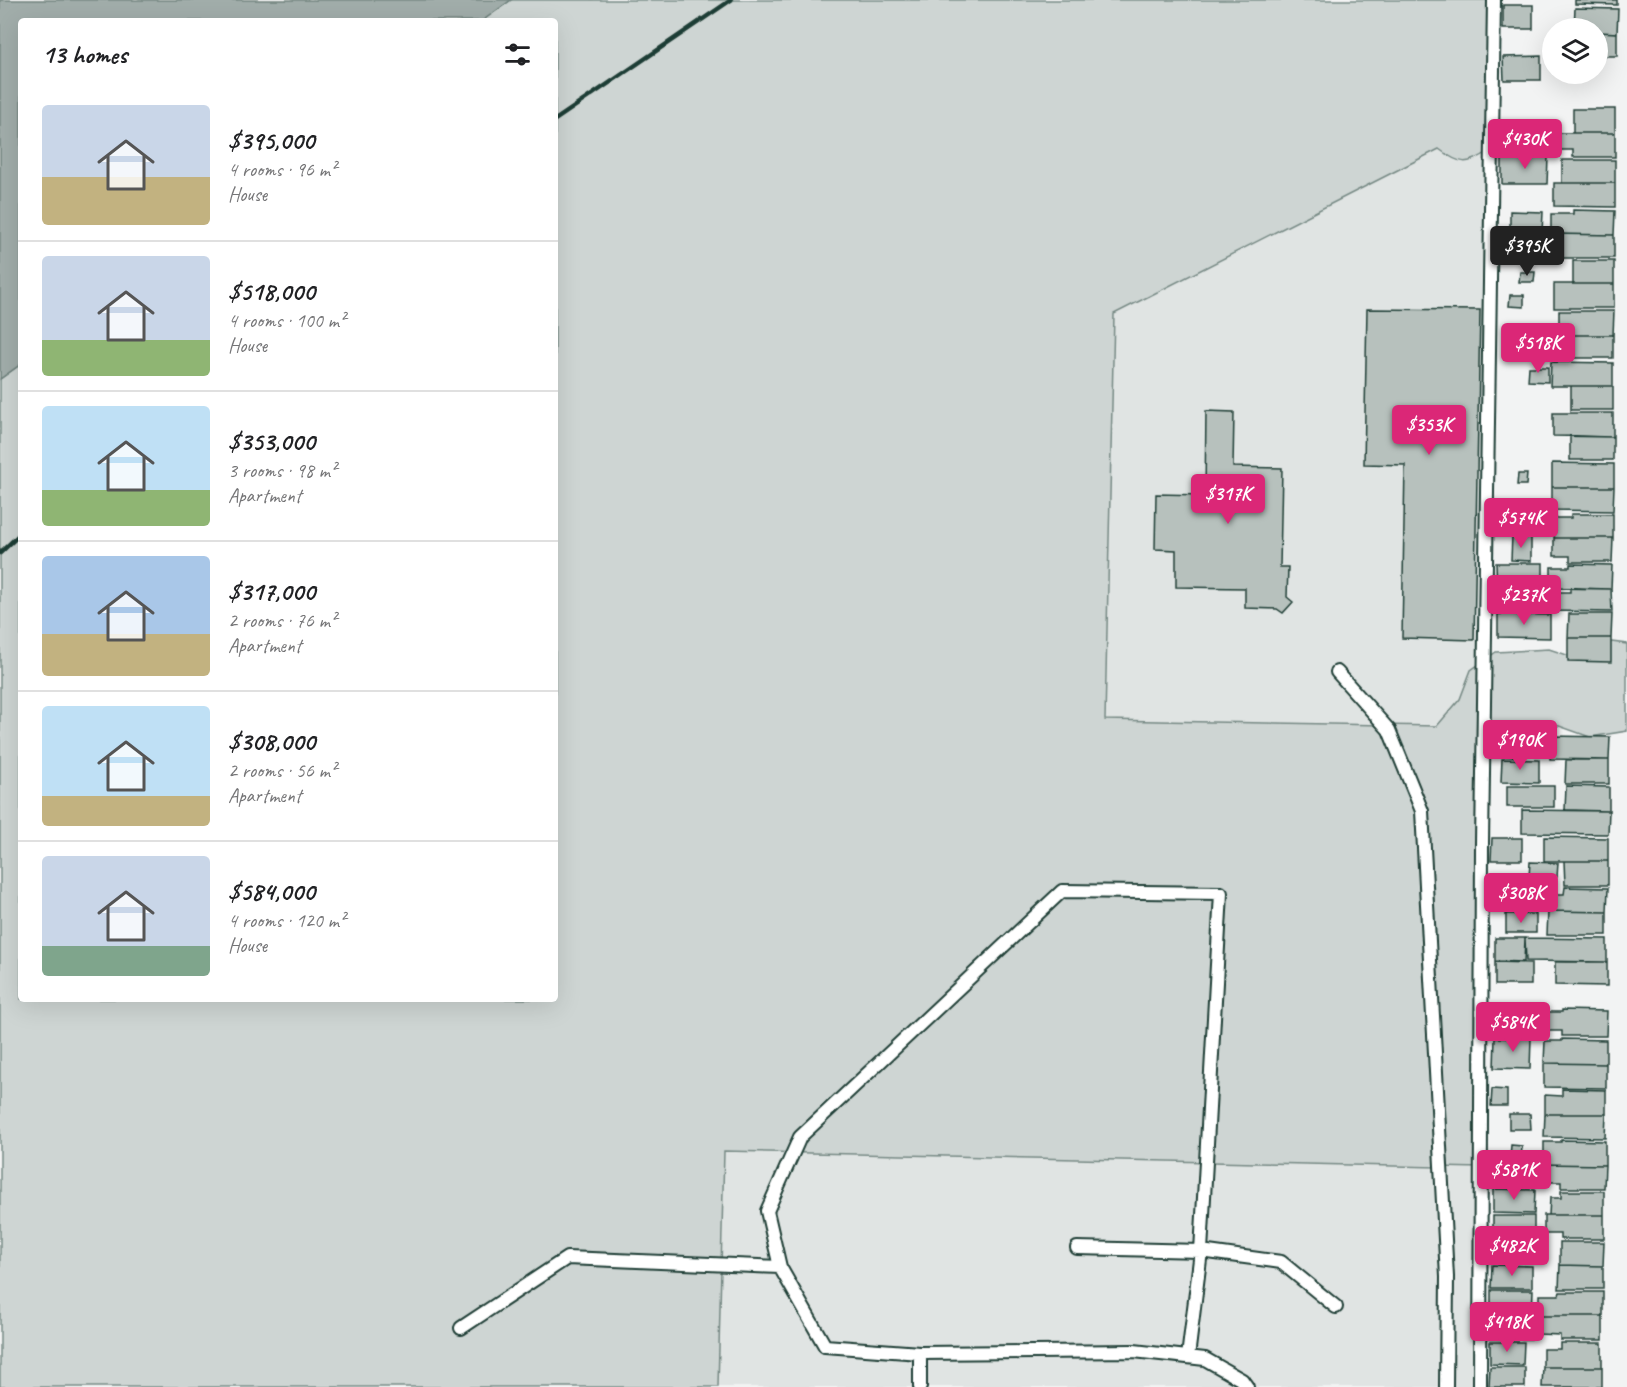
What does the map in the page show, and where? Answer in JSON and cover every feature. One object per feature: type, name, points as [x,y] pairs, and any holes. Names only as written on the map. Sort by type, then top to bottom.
[{"type":"lane","points":[[1480,1387],[1482,843],[1494,0]]},
{"type":"lane","points":[[1337,672],[1389,730],[1422,811],[1447,1276],[1446,1387]]},
{"type":"lane","points":[[1188,1357],[1201,1251],[1221,893],[1062,891],[800,1137],[767,1211],[780,1267],[825,1346],[920,1353],[1134,1352],[1188,1357],[1205,1359],[1242,1380],[1247,1387]]},
{"type":"lane","points":[[1077,1248],[1201,1251],[1281,1262],[1336,1306]]},
{"type":"lane","points":[[461,1328],[567,1258],[780,1267]]},
{"type":"lane","points":[[920,1353],[920,1387]]},
{"type":"shaded area","points":[[0,0],[511,0],[486,18],[18,18],[18,366],[0,379]]},
{"type":"shaded area","points":[[511,0],[1494,0],[1489,151],[1464,162],[1439,149],[1114,314],[1105,720],[1437,726],[1460,699],[1471,670],[1496,652],[1549,649],[1567,655],[1596,640],[1627,644],[1627,731],[1590,737],[1548,722],[1515,731],[1494,730],[1483,740],[1481,1168],[724,1151],[718,1387],[0,1387],[0,379],[18,366],[18,1002],[558,1002],[558,18],[486,18]]},
{"type":"shaded area","points":[[1470,133],[1492,133],[1483,726],[1105,721],[1113,314]]},
{"type":"shaded area","points":[[723,1151],[1481,1168],[1480,1387],[718,1387]]},
{"type":"building","points":[[1575,0],[1617,0],[1617,5],[1575,4]]},
{"type":"building","points":[[1503,5],[1533,5],[1533,29],[1503,29]]},
{"type":"building","points":[[1575,8],[1618,9],[1617,33],[1608,33],[1608,18],[1574,18]]},
{"type":"building","points":[[1608,33],[1617,33],[1617,56],[1608,56]]},
{"type":"building","points":[[1541,56],[1541,80],[1504,80],[1503,57]]},
{"type":"building","points":[[1573,109],[1615,109],[1615,133],[1573,133]]},
{"type":"building","points":[[1556,133],[1615,133],[1615,157],[1573,157],[1573,150],[1556,150]]},
{"type":"building","points":[[1502,157],[1548,157],[1547,184],[1502,184]]},
{"type":"building","points":[[1562,160],[1615,160],[1615,183],[1562,183]]},
{"type":"building","points":[[1554,183],[1615,183],[1615,207],[1554,206]]},
{"type":"building","points":[[1573,210],[1615,211],[1614,235],[1551,234],[1551,214],[1573,214]]},
{"type":"building","points":[[1510,211],[1543,212],[1542,232],[1510,232]]},
{"type":"building","points":[[1556,234],[1614,235],[1614,258],[1556,258]]},
{"type":"building","points":[[1573,261],[1614,261],[1614,284],[1573,284]]},
{"type":"building","points":[[1520,272],[1535,272],[1534,282],[1519,282]]},
{"type":"building","points":[[1554,284],[1614,284],[1614,308],[1554,308]]},
{"type":"building","points":[[1510,295],[1524,295],[1524,307],[1509,306]]},
{"type":"building","points":[[1367,309],[1480,310],[1474,640],[1402,638],[1405,465],[1364,464]]},
{"type":"building","points":[[1559,311],[1614,311],[1613,335],[1559,335]]},
{"type":"building","points":[[1559,335],[1613,335],[1613,358],[1559,358]]},
{"type":"building","points":[[1551,362],[1613,363],[1613,386],[1550,386]]},
{"type":"building","points":[[1529,367],[1548,367],[1548,382],[1528,381]]},
{"type":"building","points":[[1571,386],[1613,386],[1613,410],[1571,410]]},
{"type":"building","points":[[1206,411],[1234,412],[1233,467],[1282,468],[1280,567],[1288,567],[1287,597],[1293,602],[1283,613],[1277,609],[1245,608],[1245,588],[1176,587],[1176,550],[1155,549],[1156,494],[1205,495]]},
{"type":"building","points":[[1553,413],[1613,413],[1613,437],[1553,436]]},
{"type":"building","points":[[1570,436],[1613,437],[1613,460],[1570,460]]},
{"type":"building","points":[[1552,463],[1614,464],[1614,487],[1552,487]]},
{"type":"building","points":[[1518,474],[1527,474],[1526,485],[1517,485]]},
{"type":"building","points":[[1552,487],[1614,487],[1613,511],[1552,510]]},
{"type":"building","points":[[1571,514],[1613,514],[1613,538],[1554,538],[1554,518],[1571,518]]},
{"type":"building","points":[[1512,536],[1531,537],[1531,561],[1511,560]]},
{"type":"building","points":[[1554,538],[1613,538],[1612,562],[1570,562],[1570,556],[1554,556]]},
{"type":"building","points":[[1496,563],[1543,563],[1543,588],[1497,588]]},
{"type":"building","points":[[1570,564],[1612,565],[1611,589],[1551,588],[1551,567],[1570,567]]},
{"type":"building","points":[[1570,588],[1611,589],[1612,612],[1550,611],[1550,592],[1570,592]]},
{"type":"building","points":[[1498,614],[1550,615],[1550,638],[1498,637]]},
{"type":"building","points":[[1569,614],[1612,614],[1611,638],[1568,638]]},
{"type":"building","points":[[1568,638],[1611,638],[1611,662],[1568,661]]},
{"type":"building","points":[[1495,736],[1524,737],[1523,757],[1494,756]]},
{"type":"building","points":[[1550,736],[1610,737],[1609,760],[1550,759]]},
{"type":"building","points":[[1502,759],[1539,760],[1539,783],[1501,782]]},
{"type":"building","points":[[1566,760],[1609,760],[1609,784],[1565,784]]},
{"type":"building","points":[[1507,786],[1554,786],[1554,807],[1507,807]]},
{"type":"building","points":[[1566,786],[1609,787],[1609,811],[1565,810]]},
{"type":"building","points":[[1522,810],[1609,811],[1608,834],[1522,833]]},
{"type":"building","points":[[1544,837],[1608,838],[1608,861],[1544,861]]},
{"type":"building","points":[[1492,838],[1522,838],[1522,860],[1491,860]]},
{"type":"building","points":[[1564,861],[1608,861],[1608,885],[1565,885]]},
{"type":"building","points":[[1530,862],[1558,863],[1557,877],[1529,877]]},
{"type":"building","points":[[1565,887],[1608,888],[1607,912],[1548,911],[1548,894],[1564,894]]},
{"type":"building","points":[[1548,911],[1607,912],[1607,935],[1547,935]]},
{"type":"building","points":[[1506,914],[1536,914],[1536,933],[1506,933]]},
{"type":"building","points":[[1495,938],[1525,938],[1524,962],[1495,961]]},
{"type":"building","points":[[1525,938],[1607,939],[1607,962],[1526,961]]},
{"type":"building","points":[[1495,962],[1531,963],[1531,985],[1495,985]]},
{"type":"building","points":[[1555,962],[1607,962],[1607,986],[1555,985]]},
{"type":"building","points":[[1562,1010],[1607,1011],[1606,1036],[1562,1036],[1562,1031],[1545,1031],[1545,1012],[1562,1012]]},
{"type":"building","points":[[1496,1012],[1538,1012],[1538,1036],[1496,1036]]},
{"type":"building","points":[[1495,1038],[1531,1038],[1530,1069],[1494,1068]]},
{"type":"building","points":[[1562,1039],[1606,1040],[1606,1064],[1544,1063],[1545,1041],[1562,1041]]},
{"type":"building","points":[[1544,1063],[1606,1064],[1606,1088],[1544,1087]]},
{"type":"building","points":[[1492,1089],[1507,1090],[1507,1106],[1491,1106]]},
{"type":"building","points":[[1562,1089],[1606,1090],[1606,1114],[1545,1114],[1545,1095],[1562,1096]]},
{"type":"building","points":[[1509,1114],[1530,1114],[1531,1129],[1509,1129]]},
{"type":"building","points":[[1545,1114],[1606,1114],[1605,1138],[1544,1137]]},
{"type":"building","points":[[1561,1140],[1605,1141],[1605,1165],[1544,1164],[1544,1142],[1561,1142]]},
{"type":"building","points":[[1511,1145],[1522,1146],[1521,1160],[1510,1159]]},
{"type":"building","points":[[1544,1164],[1605,1165],[1604,1188],[1561,1188],[1561,1182],[1544,1182]]},
{"type":"building","points":[[1498,1172],[1508,1172],[1508,1184],[1498,1184]]},
{"type":"building","points":[[1493,1189],[1535,1190],[1534,1214],[1493,1213]]},
{"type":"building","points":[[1561,1191],[1604,1191],[1604,1215],[1549,1215],[1550,1198],[1561,1198]]},
{"type":"building","points":[[1544,1215],[1604,1215],[1604,1239],[1560,1239],[1560,1234],[1544,1234]]},
{"type":"building","points":[[1493,1216],[1534,1216],[1534,1239],[1493,1239]]},
{"type":"building","points":[[1560,1242],[1604,1242],[1603,1266],[1560,1265]]},
{"type":"building","points":[[1492,1265],[1532,1266],[1532,1288],[1491,1288]]},
{"type":"building","points":[[1560,1265],[1603,1266],[1603,1289],[1559,1289]]},
{"type":"building","points":[[1491,1290],[1533,1290],[1532,1314],[1491,1313]]},
{"type":"building","points":[[1560,1292],[1603,1292],[1603,1316],[1539,1316],[1539,1295],[1559,1295]]},
{"type":"building","points":[[1491,1316],[1531,1316],[1531,1339],[1491,1339]]},
{"type":"building","points":[[1539,1316],[1603,1316],[1603,1340],[1560,1340],[1560,1335],[1539,1334]]},
{"type":"building","points":[[1490,1342],[1524,1342],[1523,1365],[1490,1364]]},
{"type":"building","points":[[1560,1343],[1602,1343],[1602,1367],[1543,1367],[1543,1349],[1560,1349]]},
{"type":"building","points":[[1490,1367],[1525,1367],[1525,1387],[1489,1387]]},
{"type":"building","points":[[1543,1367],[1602,1367],[1602,1387],[1542,1387]]},
{"type":"railway","points":[[558,118],[731,0]]},
{"type":"railway","points":[[0,553],[18,536]]}]
